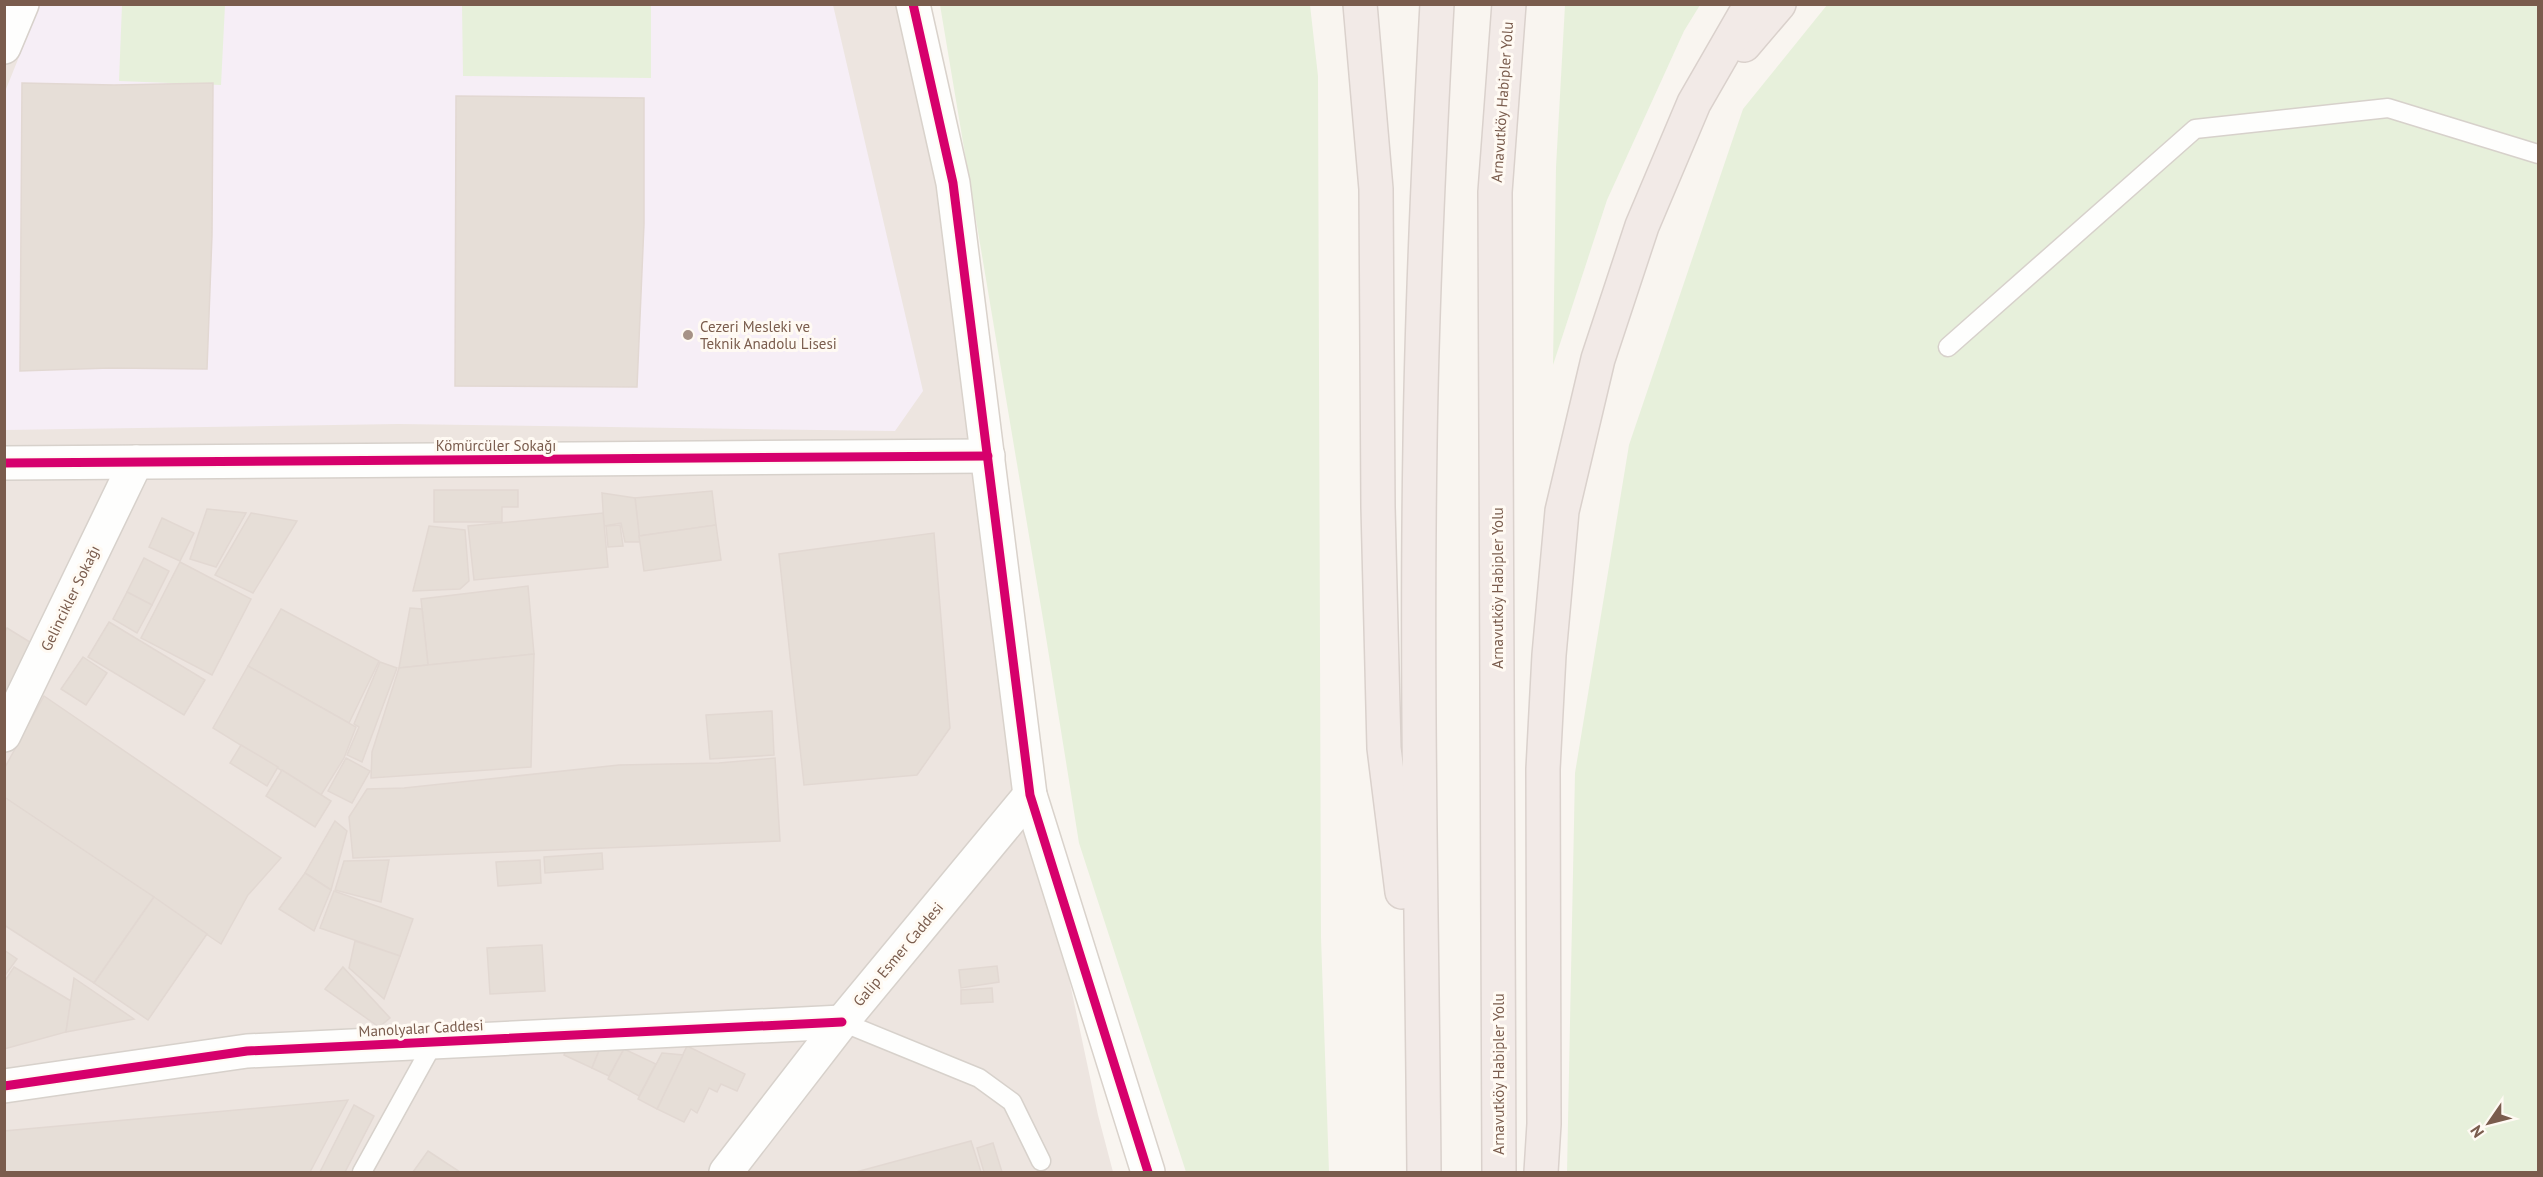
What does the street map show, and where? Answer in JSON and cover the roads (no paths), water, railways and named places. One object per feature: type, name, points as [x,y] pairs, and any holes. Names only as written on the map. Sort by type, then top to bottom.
[{"type":"highway","points":[[1360,4],[1376,189],[1378,507],[1384,748],[1423,1036]]},
{"type":"highway","points":[[1424,1173],[1419,833],[1420,444],[1427,198],[1437,4]]},
{"type":"highway","name":"Arnavutköy Habipler Yolu","points":[[1499,1173],[1495,192],[1509,4]]},
{"type":"highway","points":[[1541,1173],[1544,1124],[1543,770],[1549,655],[1563,511],[1598,359],[1642,226],[1694,103],[1751,4]]},
{"type":"highway","points":[[1694,103],[1779,4]]},
{"type":"street","points":[[4,47],[22,4]]},
{"type":"street","points":[[913,4],[953,183],[1030,795],[1148,1173]]},
{"type":"street","name":"Kömürcüler Sokağı","points":[[4,463],[987,456]]},
{"type":"street","name":"Gelincikler Sokağı","points":[[4,735],[136,462]]},
{"type":"street","name":"Galip Esmer Caddesi","points":[[726,1173],[842,1022],[1030,795]]},
{"type":"street","name":"Manolyalar Caddesi","points":[[4,1086],[248,1051],[842,1022]]},
{"type":"lane","points":[[1948,347],[2194,129],[2388,108],[2538,154]]},
{"type":"lane","points":[[842,1022],[979,1078],[1012,1102],[1041,1161]]},
{"type":"lane","points":[[362,1173],[435,1042]]},
{"type":"place","name":"Cezeri Mesleki ve Teknik Anadolu Lisesi","points":[[688,335]]}]
